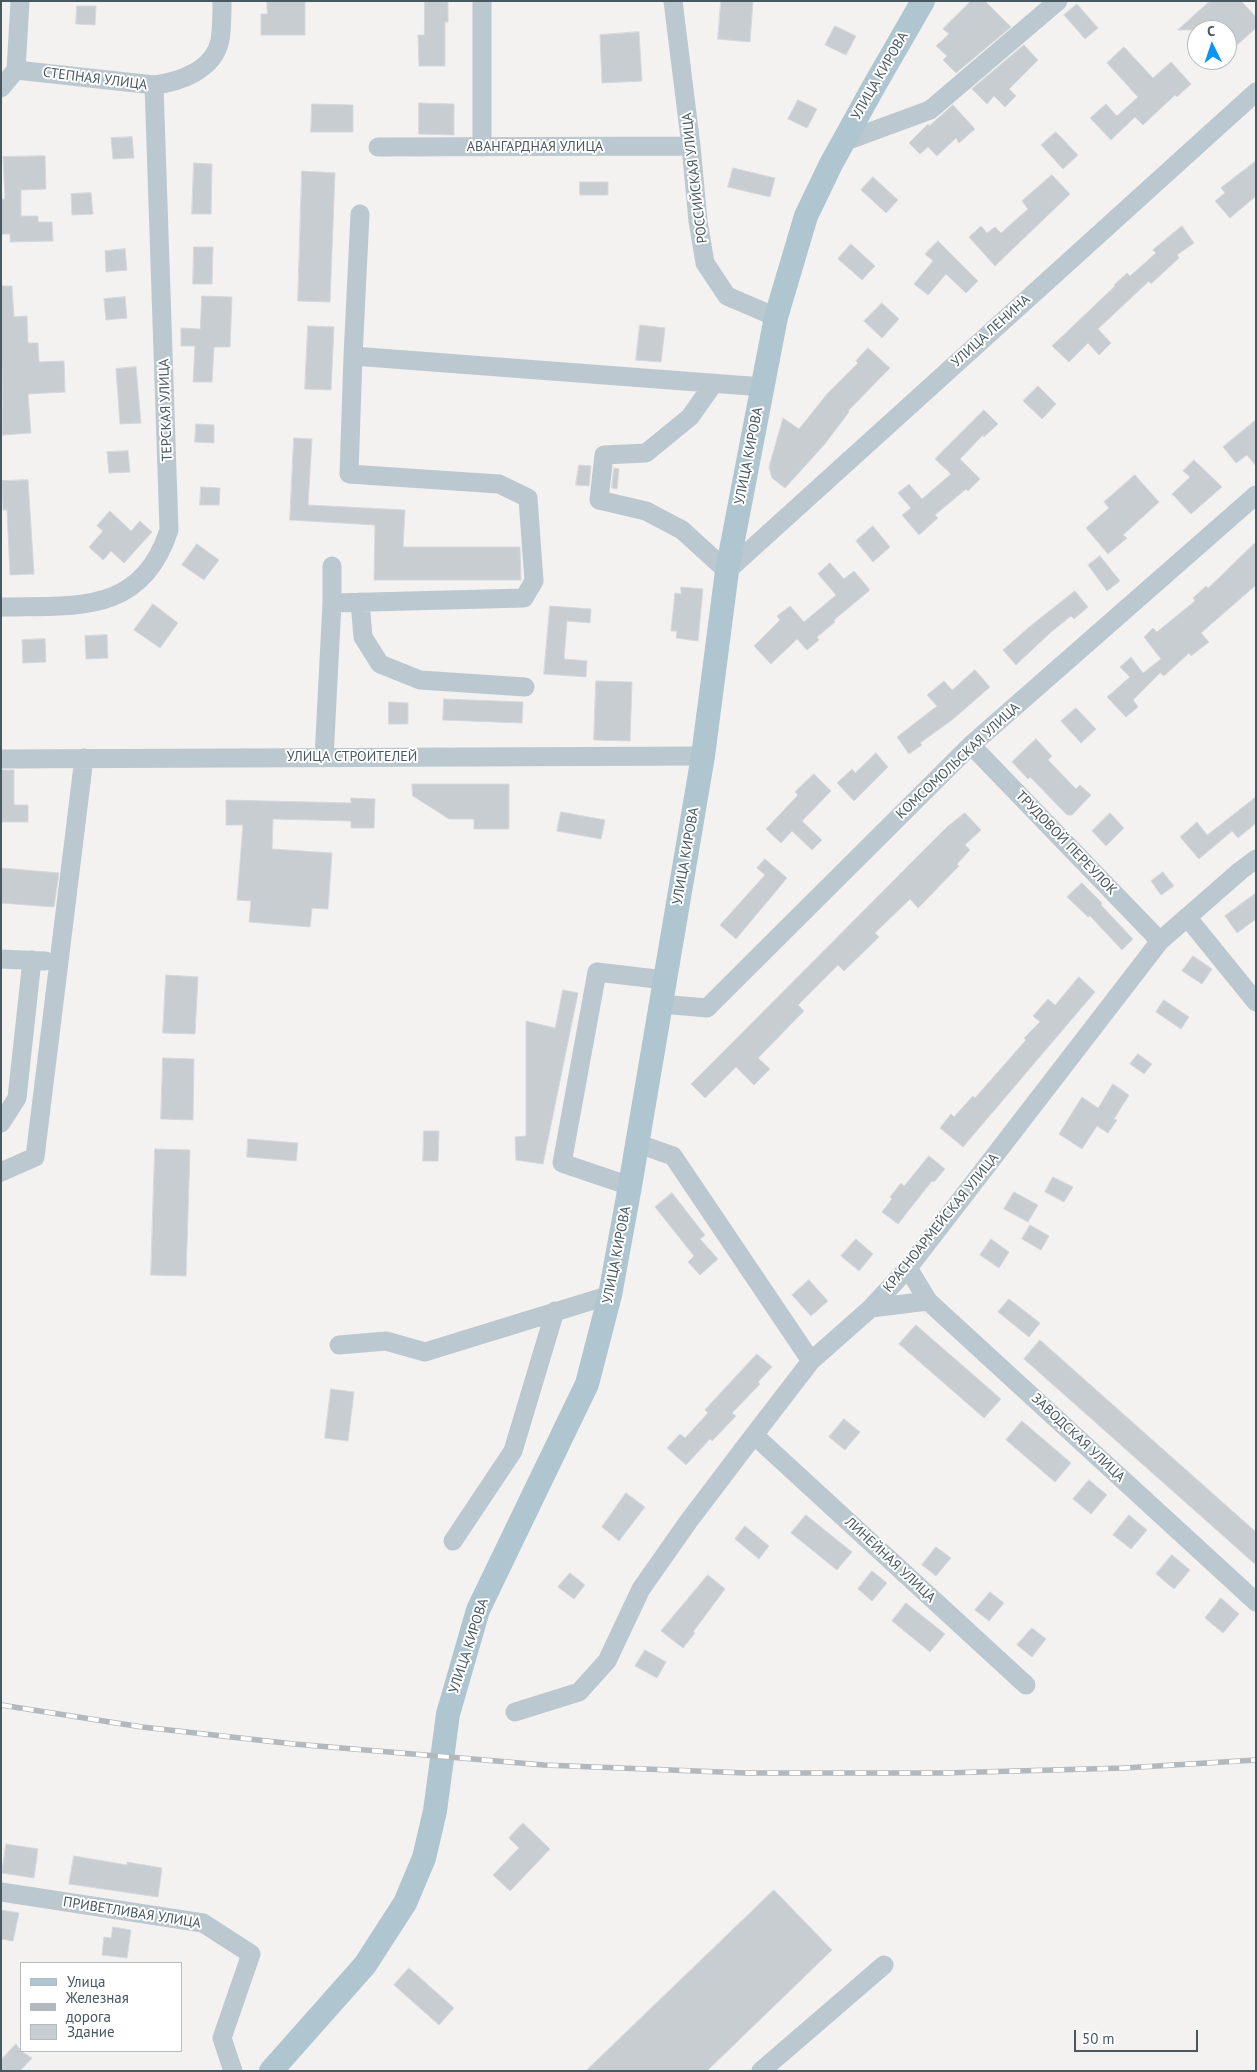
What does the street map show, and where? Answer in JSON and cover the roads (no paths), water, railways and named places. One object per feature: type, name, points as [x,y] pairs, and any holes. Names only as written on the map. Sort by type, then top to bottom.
[{"type":"main road","name":"УЛИЦА КИРОВА","points":[[271,2071],[366,1965],[405,1903],[424,1858],[435,1811],[448,1714],[478,1610],[587,1384],[610,1295],[630,1186],[703,756],[727,571],[776,317],[806,216],[843,142],[924,1]]},
{"type":"street","points":[[1,88],[16,70],[20,1]]},
{"type":"street","name":"СТЕПНАЯ УЛИЦА","points":[[16,70],[154,86],[172,83],[189,76],[204,65],[216,51],[220,40],[222,1]]},
{"type":"street","points":[[482,1],[482,147]]},
{"type":"street","name":"РОССИЙСКАЯ УЛИЦА","points":[[673,1],[691,146],[698,221],[706,263],[727,296],[776,317]]},
{"type":"street","points":[[843,142],[930,110],[1058,1]]},
{"type":"street","name":"ТЕРСКАЯ УЛИЦА","points":[[1,607],[87,604],[115,596],[140,580],[153,566],[163,549],[169,530],[154,86]]},
{"type":"street","name":"УЛИЦА ЛЕНИНА","points":[[727,571],[1256,92]]},
{"type":"street","name":"АВАНГАРДНАЯ УЛИЦА","points":[[378,147],[691,146]]},
{"type":"street","points":[[332,603],[524,598],[534,581],[528,498],[500,484],[349,474],[360,214]]},
{"type":"street","points":[[353,356],[763,387]]},
{"type":"street","points":[[714,383],[690,417],[646,453],[604,455],[598,500],[646,511],[682,530],[727,571]]},
{"type":"street","name":"КОМСОМОЛЬСКАЯ УЛИЦА","points":[[661,1004],[707,1008],[971,745],[1256,495]]},
{"type":"street","points":[[324,758],[332,603],[332,566]]},
{"type":"street","points":[[360,602],[363,637],[380,664],[420,680],[525,687]]},
{"type":"street","name":"ТРУДОВОЙ ПЕРЕУЛОК","points":[[971,745],[1160,941]]},
{"type":"street","name":"УЛИЦА СТРОИТЕЛЕЙ","points":[[1,759],[703,756]]},
{"type":"street","points":[[1,1172],[34,1157],[84,758]]},
{"type":"street","name":"КРАСНОАРМЕЙСКАЯ УЛИЦА","points":[[515,1712],[579,1692],[607,1660],[641,1589],[688,1522],[811,1360],[871,1308],[908,1268],[1160,941],[1256,859]]},
{"type":"street","points":[[1187,917],[1256,1002]]},
{"type":"street","points":[[1,959],[59,962]]},
{"type":"street","points":[[1,1123],[17,1098],[32,960]]},
{"type":"street","points":[[630,1186],[562,1163],[597,972],[665,980]]},
{"type":"street","points":[[636,1143],[673,1156],[811,1360]]},
{"type":"street","name":"ЗАВОДСКАЯ УЛИЦА","points":[[908,1268],[928,1301],[1256,1602]]},
{"type":"street","points":[[340,1344],[386,1341],[425,1352],[610,1295]]},
{"type":"street","points":[[871,1308],[928,1301]]},
{"type":"street","points":[[453,1542],[513,1451],[555,1311]]},
{"type":"street","name":"ЛИНЕЙНАЯ УЛИЦА","points":[[754,1435],[1026,1685]]},
{"type":"street","name":"ПРИВЕТЛИВАЯ УЛИЦА","points":[[1,1892],[203,1923],[250,1954],[222,2038],[233,2071]]},
{"type":"street","points":[[761,2071],[884,1965]]},
{"type":"railway","points":[[1,1705],[142,1727],[294,1744],[544,1765],[746,1773],[944,1773],[1124,1768],[1256,1760]]}]
